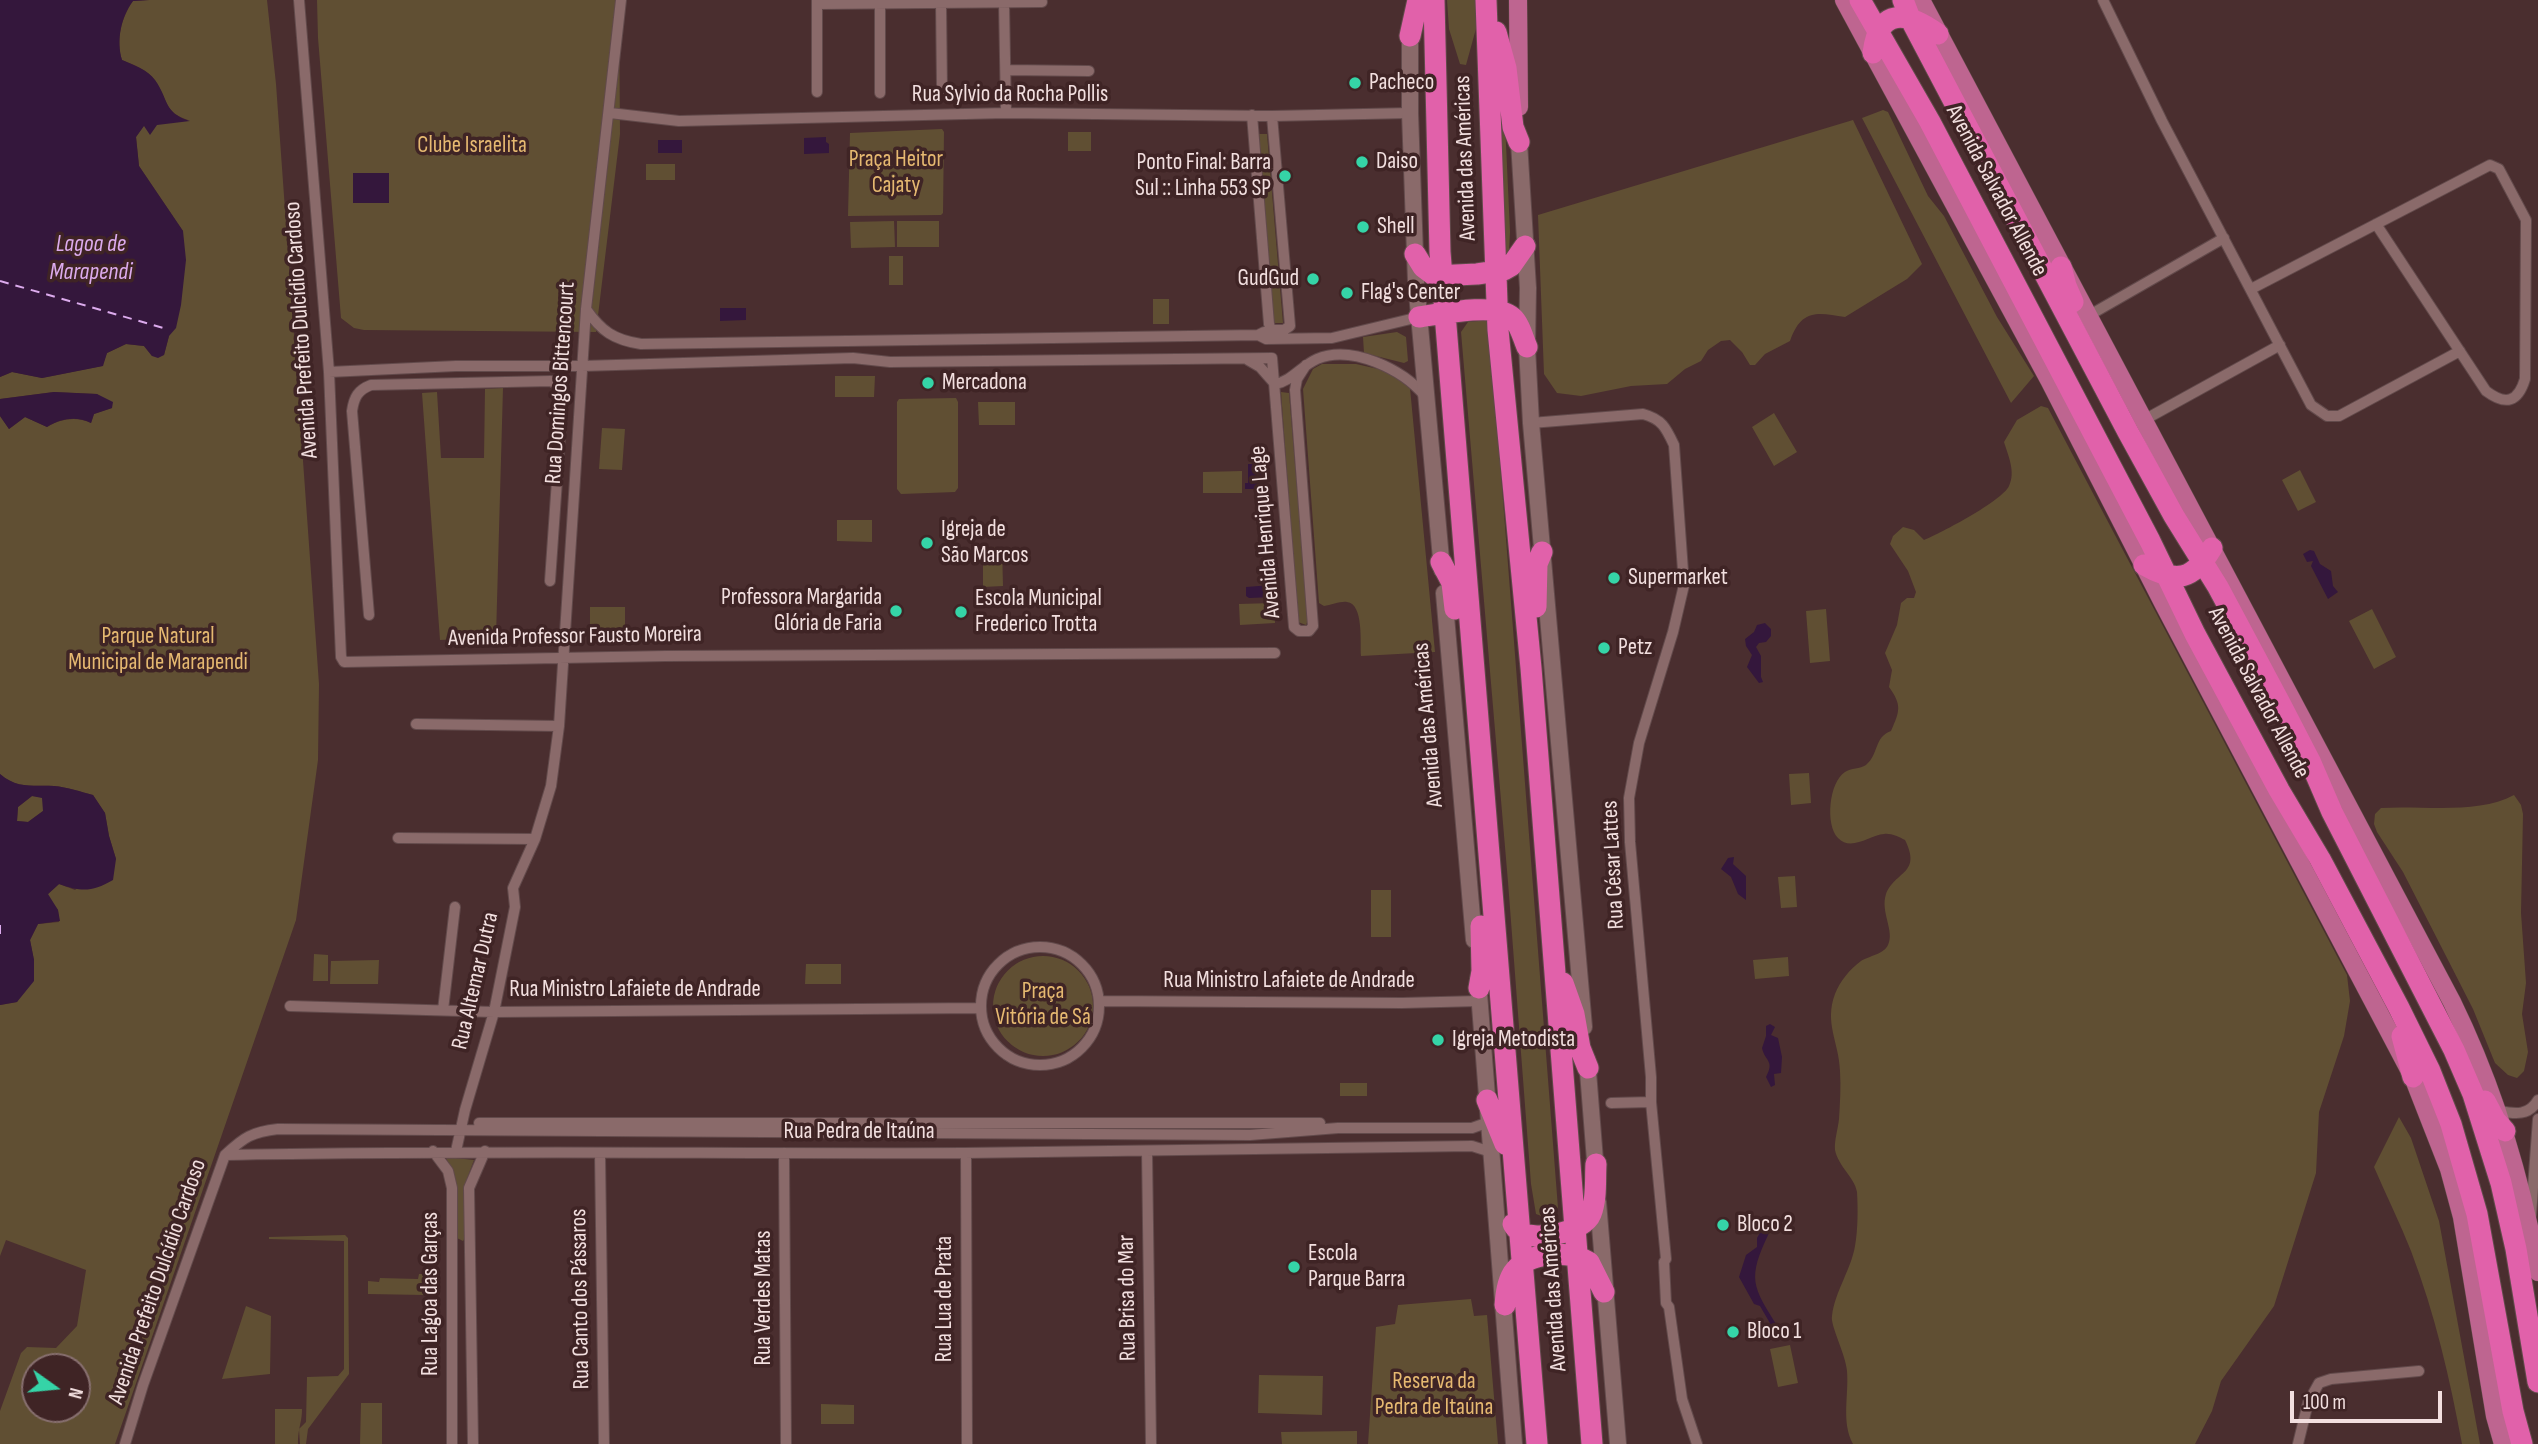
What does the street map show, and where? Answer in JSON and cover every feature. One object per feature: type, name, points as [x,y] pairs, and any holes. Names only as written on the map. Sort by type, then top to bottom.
[{"type":"highway","points":[[1410,36],[1418,0]]},
{"type":"highway","name":"Avenida das Américas","points":[[1434,0],[1442,277],[1537,1444]]},
{"type":"highway","points":[[1487,0],[1506,68],[1513,127],[1519,142]]},
{"type":"highway","name":"Avenida das Américas","points":[[1487,0],[1497,310],[1531,668],[1592,1444]]},
{"type":"highway","name":"Avenida Salvador Allende","points":[[1860,0],[1930,122],[2168,575],[2195,634],[2256,749],[2313,845],[2430,1071],[2451,1124],[2477,1214],[2522,1444]]},
{"type":"highway","points":[[1873,53],[1880,32],[1892,19],[1912,6],[1920,21],[1938,34]]},
{"type":"highway","name":"Avenida Salvador Allende","points":[[1912,6],[2136,426],[2179,524],[2208,555],[2365,876],[2431,1002],[2473,1094],[2509,1218],[2535,1347],[2538,1382]]},
{"type":"highway","points":[[1930,122],[1933,138],[1981,238],[1984,258]]},
{"type":"highway","points":[[1415,254],[1430,274],[1442,277],[1496,272],[1511,266],[1525,246]]},
{"type":"highway","points":[[2061,267],[2066,286],[2126,420],[2136,426]]},
{"type":"highway","points":[[1419,317],[1497,310],[1512,317],[1527,347]]},
{"type":"highway","points":[[1531,668],[1537,601],[1536,564],[1542,552]]},
{"type":"highway","points":[[2144,565],[2168,575],[2186,576],[2198,569],[2208,555]]},
{"type":"highway","points":[[1441,562],[1451,583],[1455,611],[1473,677]]},
{"type":"highway","points":[[1479,994],[1482,971],[1481,860],[1486,823]]},
{"type":"highway","points":[[2365,876],[2376,886],[2446,1019],[2495,1120],[2502,1121]]},
{"type":"highway","points":[[2360,938],[2402,1036],[2413,1077]]},
{"type":"highway","points":[[1552,949],[1574,1014],[1580,1048],[1588,1068]]},
{"type":"highway","points":[[1487,1100],[1506,1148],[1512,1224],[1520,1232],[1552,1234],[1576,1228],[1591,1216],[1596,1164]]},
{"type":"highway","points":[[1505,1305],[1511,1277],[1522,1263],[1542,1256],[1571,1255],[1589,1262],[1604,1292]]},
{"type":"highway","points":[[2483,1341],[2502,1350],[2518,1353],[2535,1347]]},
{"type":"main road","name":"Avenida das Américas","points":[[1409,0],[1410,113],[1419,317],[1479,994],[1514,1444]]},
{"type":"main road","points":[[1518,0],[1519,142],[1528,288],[1527,347],[1531,423],[1618,1444]]},
{"type":"main road","name":"Avenida Salvador Allende","points":[[1844,0],[1984,258],[2413,1077],[2434,1126],[2459,1205],[2495,1416],[2503,1444]]},
{"type":"main road","name":"Avenida Salvador Allende","points":[[1938,34],[2088,316],[2136,426]]},
{"type":"main road","name":"Avenida Salvador Allende","points":[[2208,555],[2473,1045],[2502,1121],[2530,1228],[2538,1272]]},
{"type":"street","name":"Avenida Prefeito Dulcídio Cardoso","points":[[299,0],[329,372],[341,657]]},
{"type":"street","name":"Rua Domingos Bittencourt","points":[[563,657],[586,309],[621,0]]},
{"type":"street","points":[[2103,0],[2162,121],[2311,405],[2319,412],[2334,417],[2460,351]]},
{"type":"street","points":[[817,92],[817,2],[1042,2]]},
{"type":"street","points":[[941,2],[942,90]]},
{"type":"street","points":[[1004,2],[1006,113]]},
{"type":"street","points":[[880,3],[880,93]]},
{"type":"street","points":[[1006,70],[1088,71]]},
{"type":"street","name":"Rua Sylvio da Rocha Pollis","points":[[610,113],[680,121],[1006,113],[1272,116],[1410,113]]},
{"type":"street","points":[[1252,115],[1270,330]]},
{"type":"street","points":[[586,309],[598,326],[610,336],[641,344],[1258,335],[1270,330],[1284,330],[1290,326],[1272,116]]},
{"type":"street","points":[[2251,289],[2376,224],[2490,165],[2499,169],[2526,220],[2525,379],[2518,395],[2511,400],[2499,400],[2486,391],[2376,224]]},
{"type":"street","points":[[2088,316],[2224,238]]},
{"type":"street","points":[[1258,335],[1266,339],[1332,338],[1419,317]]},
{"type":"street","points":[[1359,333],[1361,357]]},
{"type":"street","points":[[2136,426],[2280,345]]},
{"type":"street","points":[[329,372],[456,366],[582,366],[853,358],[890,362],[1246,358],[1260,367],[1275,384],[1288,380],[1321,357],[1361,357],[1399,374],[1425,396]]},
{"type":"street","name":"Avenida Henrique Lage","points":[[1246,358],[1272,358],[1294,627],[1309,631],[1313,625],[1295,390],[1297,379],[1306,365]]},
{"type":"street","points":[[452,383],[455,380],[456,366]]},
{"type":"street","points":[[369,615],[353,402],[362,388],[371,385],[551,381],[561,387],[563,394],[550,581]]},
{"type":"street","name":"Rua César Lattes","points":[[1531,423],[1643,414],[1664,424],[1674,445],[1684,585],[1673,632],[1639,744],[1629,798],[1630,842],[1666,1259],[1666,1303],[1669,1307],[1682,1399],[1697,1444]]},
{"type":"street","name":"Avenida Professor Fausto Moreira","points":[[341,657],[347,663],[563,657],[1275,653]]},
{"type":"street","name":"Rua Altemar Dutra","points":[[456,1151],[494,1012],[515,907],[513,887],[535,839],[551,786],[559,726],[563,657]]},
{"type":"street","points":[[416,724],[559,726]]},
{"type":"street","points":[[398,838],[535,839]]},
{"type":"street","name":"Rua Altemar Dutra","points":[[443,1010],[455,907]]},
{"type":"street","points":[[1037,947],[1066,952],[1083,964],[1094,982],[1099,1002],[1098,1020],[1091,1038],[1078,1052],[1062,1062],[1043,1066],[1025,1064],[1007,1056],[993,1044],[984,1027],[981,1008],[983,988],[993,970],[1008,956],[1037,947]]},
{"type":"street","name":"Rua Ministro Lafaiete de Andrade","points":[[1099,1002],[1402,1003],[1479,994]]},
{"type":"street","name":"Rua Ministro Lafaiete de Andrade","points":[[290,1006],[494,1012],[981,1008]]},
{"type":"street","points":[[2502,1121],[2531,1109],[2538,1100]]},
{"type":"street","points":[[1611,1103],[1651,1102]]},
{"type":"street","points":[[2530,1228],[2538,1119]]},
{"type":"street","name":"Rua Pedra de Itaúna","points":[[244,1134],[278,1129],[461,1126],[1250,1135],[1338,1128],[1472,1128],[1489,1122]]},
{"type":"street","points":[[461,1126],[1335,1123],[1366,1128],[1366,1147]]},
{"type":"street","points":[[1338,1128],[1339,1148]]},
{"type":"street","name":"Avenida Prefeito Dulcídio Cardoso","points":[[125,1444],[143,1385],[225,1155],[244,1134]]},
{"type":"street","name":"Rua Pedra de Itaúna","points":[[225,1155],[433,1151],[966,1153],[1472,1146],[1491,1152]]},
{"type":"street","name":"Rua Lagoa das Garças","points":[[433,1151],[448,1171],[452,1188],[452,1444]]},
{"type":"street","name":"Rua Lagoa das Garças","points":[[473,1444],[469,1188],[485,1151]]},
{"type":"street","name":"Rua Brisa do Mar","points":[[1147,1151],[1151,1444]]},
{"type":"street","name":"Rua Canto dos Pássaros","points":[[600,1153],[604,1444]]},
{"type":"street","name":"Rua Verdes Matas","points":[[784,1153],[786,1444]]},
{"type":"street","name":"Rua Lua de Prata","points":[[966,1153],[967,1444]]},
{"type":"street","points":[[2298,1444],[2308,1403],[2319,1383],[2331,1379],[2418,1371]]},
{"type":"green space","name":"Parque Natural Municipal de Marapendi","points":[[267,0],[276,84],[319,684],[318,760],[296,920],[115,1444],[0,1444],[0,1411],[21,1353],[27,1347],[56,1348],[77,1326],[86,1270],[6,1240],[0,1256],[0,1005],[17,1002],[34,960],[30,940],[38,924],[59,922],[58,910],[47,895],[59,884],[75,890],[116,859],[105,813],[93,795],[59,787],[19,784],[0,774],[0,416],[9,429],[25,417],[47,427],[69,419],[91,423],[94,414],[112,408],[97,394],[54,392],[0,399],[0,377],[12,372],[42,378],[102,366],[107,353],[126,344],[144,346],[152,356],[164,355],[183,231],[139,166],[136,137],[144,125],[188,120],[175,114],[149,74],[122,60],[119,45],[125,15],[133,1]]},
{"type":"green space","name":"Clube Israelita","points":[[317,0],[619,0],[620,134],[596,332],[364,330],[354,328],[341,318]]},
{"type":"green space","points":[[1447,0],[1477,0],[1477,25],[1466,65],[1460,64],[1449,29]]},
{"type":"green space","points":[[1498,56],[1505,122],[1510,232],[1509,251],[1504,260]]},
{"type":"green space","points":[[1883,110],[1888,112],[1928,196],[1944,216],[1997,317],[2034,376],[2011,403],[1862,118]]},
{"type":"green space","points":[[1853,120],[1922,264],[1907,279],[1845,317],[1818,314],[1805,318],[1799,323],[1790,341],[1765,354],[1755,365],[1750,365],[1730,340],[1721,341],[1708,350],[1701,361],[1685,369],[1667,384],[1631,386],[1581,396],[1557,393],[1544,374],[1538,215]]},
{"type":"green space","name":"Praça Heitor Cajaty","points":[[942,129],[941,215],[848,216],[850,133]]},
{"type":"green space","points":[[1068,132],[1091,132],[1091,151],[1068,151]]},
{"type":"green space","points":[[1259,134],[1267,134],[1283,323],[1274,323]]},
{"type":"green space","points":[[646,164],[675,164],[675,180],[646,180]]},
{"type":"green space","points":[[894,221],[895,247],[851,248],[850,222]]},
{"type":"green space","points":[[897,221],[939,221],[939,247],[897,247]]},
{"type":"green space","points":[[889,256],[903,256],[903,285],[889,285]]},
{"type":"green space","points":[[1153,299],[1169,299],[1169,324],[1153,324]]},
{"type":"green space","points":[[1489,320],[1558,1208],[1547,1218],[1536,1214],[1531,1184],[1461,332],[1468,322]]},
{"type":"green space","points":[[1397,332],[1406,337],[1408,361],[1404,363],[1364,353],[1363,337]]},
{"type":"green space","points":[[1322,364],[1356,364],[1387,371],[1410,388],[1435,652],[1361,656],[1361,634],[1356,609],[1347,602],[1324,606],[1319,603],[1303,389],[1313,369]]},
{"type":"green space","points":[[835,376],[875,376],[874,397],[835,397]]},
{"type":"green space","points":[[503,388],[496,637],[440,640],[422,393],[437,392],[441,458],[484,458],[485,389]]},
{"type":"green space","points":[[1281,392],[1289,393],[1308,620],[1306,625],[1298,622]]},
{"type":"green space","points":[[956,398],[958,488],[955,492],[901,494],[897,489],[897,402],[899,399]]},
{"type":"green space","points":[[978,402],[1015,402],[1015,425],[979,425]]},
{"type":"green space","points":[[2041,406],[2048,408],[2347,975],[2350,1001],[2344,1036],[2319,1112],[2316,1173],[2274,1306],[2221,1381],[2212,1411],[2195,1444],[1853,1444],[1846,1418],[1846,1364],[1832,1316],[1855,1246],[1857,1192],[1835,1150],[1840,1077],[1831,1014],[1835,994],[1846,976],[1861,961],[1880,953],[1888,945],[1890,934],[1885,908],[1886,894],[1909,866],[1910,860],[1905,840],[1892,835],[1879,835],[1855,843],[1843,842],[1838,838],[1831,824],[1832,794],[1845,772],[1864,766],[1870,761],[1879,741],[1891,731],[1898,713],[1898,704],[1889,687],[1892,670],[1885,653],[1897,625],[1901,603],[1907,598],[1914,598],[1916,592],[1908,571],[1890,544],[1893,536],[1903,527],[1914,530],[1924,540],[1995,500],[2009,486],[2012,475],[2004,442],[2017,420]]},
{"type":"green space","points":[[1774,413],[1797,452],[1774,466],[1752,427]]},
{"type":"green space","points":[[602,428],[625,429],[622,470],[599,469]]},
{"type":"green space","points":[[2300,470],[2316,502],[2298,511],[2282,480]]},
{"type":"green space","points":[[1242,471],[1242,493],[1203,493],[1203,472]]},
{"type":"green space","points":[[837,520],[872,520],[872,542],[837,541]]},
{"type":"green space","points":[[983,547],[1002,547],[1003,586],[983,587]]},
{"type":"green space","points":[[1274,603],[1275,623],[1240,625],[1239,604]]},
{"type":"green space","points":[[590,607],[625,607],[625,629],[590,629]]},
{"type":"green space","points":[[1826,609],[1830,661],[1810,663],[1806,611]]},
{"type":"green space","points":[[2372,609],[2396,657],[2374,669],[2349,621]]},
{"type":"green space","points":[[1809,773],[1811,803],[1791,805],[1789,774]]},
{"type":"green space","points":[[2514,795],[2523,814],[2521,913],[2526,983],[2522,1014],[2528,1052],[2524,1071],[2517,1078],[2508,1075],[2495,1063],[2473,1009],[2403,872],[2374,824],[2375,814],[2381,808],[2466,807],[2499,801]]},
{"type":"green space","points":[[32,796],[43,797],[43,811],[28,822],[17,821],[18,807]]},
{"type":"green space","points":[[1795,876],[1797,907],[1781,908],[1778,877]]},
{"type":"green space","points":[[1371,890],[1391,890],[1391,937],[1371,937]]},
{"type":"green space","points":[[314,954],[328,955],[328,981],[313,981]]},
{"type":"green space","name":"Praça Vitória de Sá","points":[[1043,956],[1062,960],[1078,971],[1089,987],[1093,1006],[1089,1025],[1078,1041],[1062,1052],[1043,1056],[1024,1052],[1008,1041],[997,1025],[993,1006],[997,987],[1008,971],[1024,960]]},
{"type":"green space","points":[[1788,957],[1789,976],[1755,979],[1753,960]]},
{"type":"green space","points":[[379,960],[378,984],[330,984],[331,961]]},
{"type":"green space","points":[[806,964],[841,964],[841,984],[805,984]]},
{"type":"green space","points":[[1340,1083],[1367,1083],[1367,1096],[1340,1096]]},
{"type":"green space","points":[[2399,1117],[2411,1138],[2439,1221],[2480,1444],[2462,1444],[2447,1371],[2420,1275],[2374,1167]]},
{"type":"green space","points":[[446,1157],[474,1160],[465,1184],[463,1241],[457,1238],[457,1186]]},
{"type":"green space","points":[[345,1235],[348,1238],[349,1374],[308,1429],[306,1444],[300,1444],[299,1429],[306,1422],[307,1377],[338,1376],[344,1369],[344,1241],[269,1237]]},
{"type":"green space","points":[[419,1274],[425,1274],[424,1295],[368,1294],[368,1281],[379,1282],[380,1278],[418,1279]]},
{"type":"green space","name":"Reserva da Pedra de Itaúna","points":[[1471,1299],[1474,1316],[1487,1315],[1498,1444],[1368,1444],[1376,1327],[1395,1324],[1398,1305]]},
{"type":"green space","points":[[246,1306],[271,1316],[270,1374],[222,1379]]},
{"type":"green space","points":[[1790,1345],[1798,1383],[1778,1387],[1770,1349]]},
{"type":"green space","points":[[1259,1375],[1323,1376],[1322,1415],[1258,1413]]},
{"type":"green space","points":[[361,1403],[382,1403],[382,1444],[360,1444]]},
{"type":"green space","points":[[821,1404],[854,1405],[854,1424],[821,1424]]},
{"type":"green space","points":[[275,1409],[302,1409],[298,1444],[275,1444]]},
{"type":"green space","points":[[1357,1431],[1357,1444],[1282,1444],[1281,1432]]},
{"type":"water","name":"Lagoa de Marapendi","points":[[0,0],[149,0],[133,1],[125,14],[120,37],[122,60],[152,76],[171,110],[190,121],[157,125],[150,135],[144,126],[136,137],[139,166],[183,231],[186,260],[176,328],[169,336],[164,355],[158,358],[152,356],[144,346],[126,344],[107,353],[103,366],[42,378],[12,372],[0,377]]},
{"type":"water","points":[[826,137],[829,153],[804,154],[804,138]]},
{"type":"water","points":[[658,140],[682,140],[682,153],[658,153]]},
{"type":"water","points":[[353,173],[389,173],[389,203],[353,203]]},
{"type":"water","points":[[720,308],[746,308],[746,320],[720,321]]},
{"type":"water","points":[[54,392],[97,394],[113,402],[112,408],[94,414],[91,423],[69,419],[47,427],[25,417],[9,429],[0,416],[0,399]]},
{"type":"water","points":[[1248,464],[1262,464],[1262,489],[1245,489],[1245,483],[1248,483]]},
{"type":"water","points":[[2314,551],[2320,564],[2331,571],[2333,586],[2338,592],[2328,599],[2311,566],[2313,561],[2307,562],[2303,554]]},
{"type":"water","points":[[1272,585],[1273,597],[1246,596],[1246,587]]},
{"type":"water","points":[[1765,623],[1771,629],[1771,636],[1756,647],[1761,656],[1763,682],[1759,683],[1747,667],[1752,655],[1745,639],[1754,632],[1757,625]]},
{"type":"water","points":[[0,774],[19,784],[59,787],[93,795],[105,813],[116,859],[113,880],[106,884],[87,890],[59,884],[48,894],[58,910],[60,921],[38,924],[30,940],[34,981],[17,1002],[0,1005]],"holes":[[[32,796],[42,798],[43,811],[28,822],[17,821],[18,807]]]},
{"type":"water","points":[[1734,857],[1733,864],[1746,876],[1746,900],[1738,894],[1731,877],[1721,869],[1728,858]]},
{"type":"water","points":[[1770,1024],[1775,1027],[1771,1035],[1778,1038],[1782,1057],[1781,1073],[1774,1074],[1775,1085],[1771,1087],[1766,1077],[1769,1064],[1762,1048],[1766,1026]]},
{"type":"water","points":[[1761,1231],[1769,1233],[1757,1261],[1756,1282],[1758,1291],[1778,1327],[1774,1330],[1760,1306],[1754,1304],[1739,1277],[1746,1255],[1757,1247],[1757,1238]]},
{"type":"ferry route","points":[[0,281],[167,329]]},
{"type":"ferry route","points":[[0,925],[0,936]]},
{"type":"place","name":"Pacheco","points":[[1355,83]]},
{"type":"place","name":"Daiso","points":[[1362,162]]},
{"type":"place","name":"Ponto Final: Barra Sul :: Linha 553 SP","points":[[1285,176]]},
{"type":"place","name":"Shell","points":[[1363,227]]},
{"type":"place","name":"GudGud","points":[[1313,279]]},
{"type":"place","name":"Flag's Center","points":[[1347,293]]},
{"type":"place","name":"Mercadona","points":[[928,383]]},
{"type":"place","name":"Igreja de São Marcos","points":[[927,543]]},
{"type":"place","name":"Supermarket","points":[[1614,578]]},
{"type":"place","name":"Professora Margarida Glória de Faria","points":[[896,611]]},
{"type":"place","name":"Escola Municipal Frederico Trotta","points":[[961,612]]},
{"type":"place","name":"Petz","points":[[1604,648]]},
{"type":"place","name":"Igreja Metodista","points":[[1438,1040]]},
{"type":"place","name":"Bloco 2","points":[[1723,1225]]},
{"type":"place","name":"Escola Parque Barra","points":[[1294,1267]]},
{"type":"place","name":"Bloco 1","points":[[1733,1332]]}]
